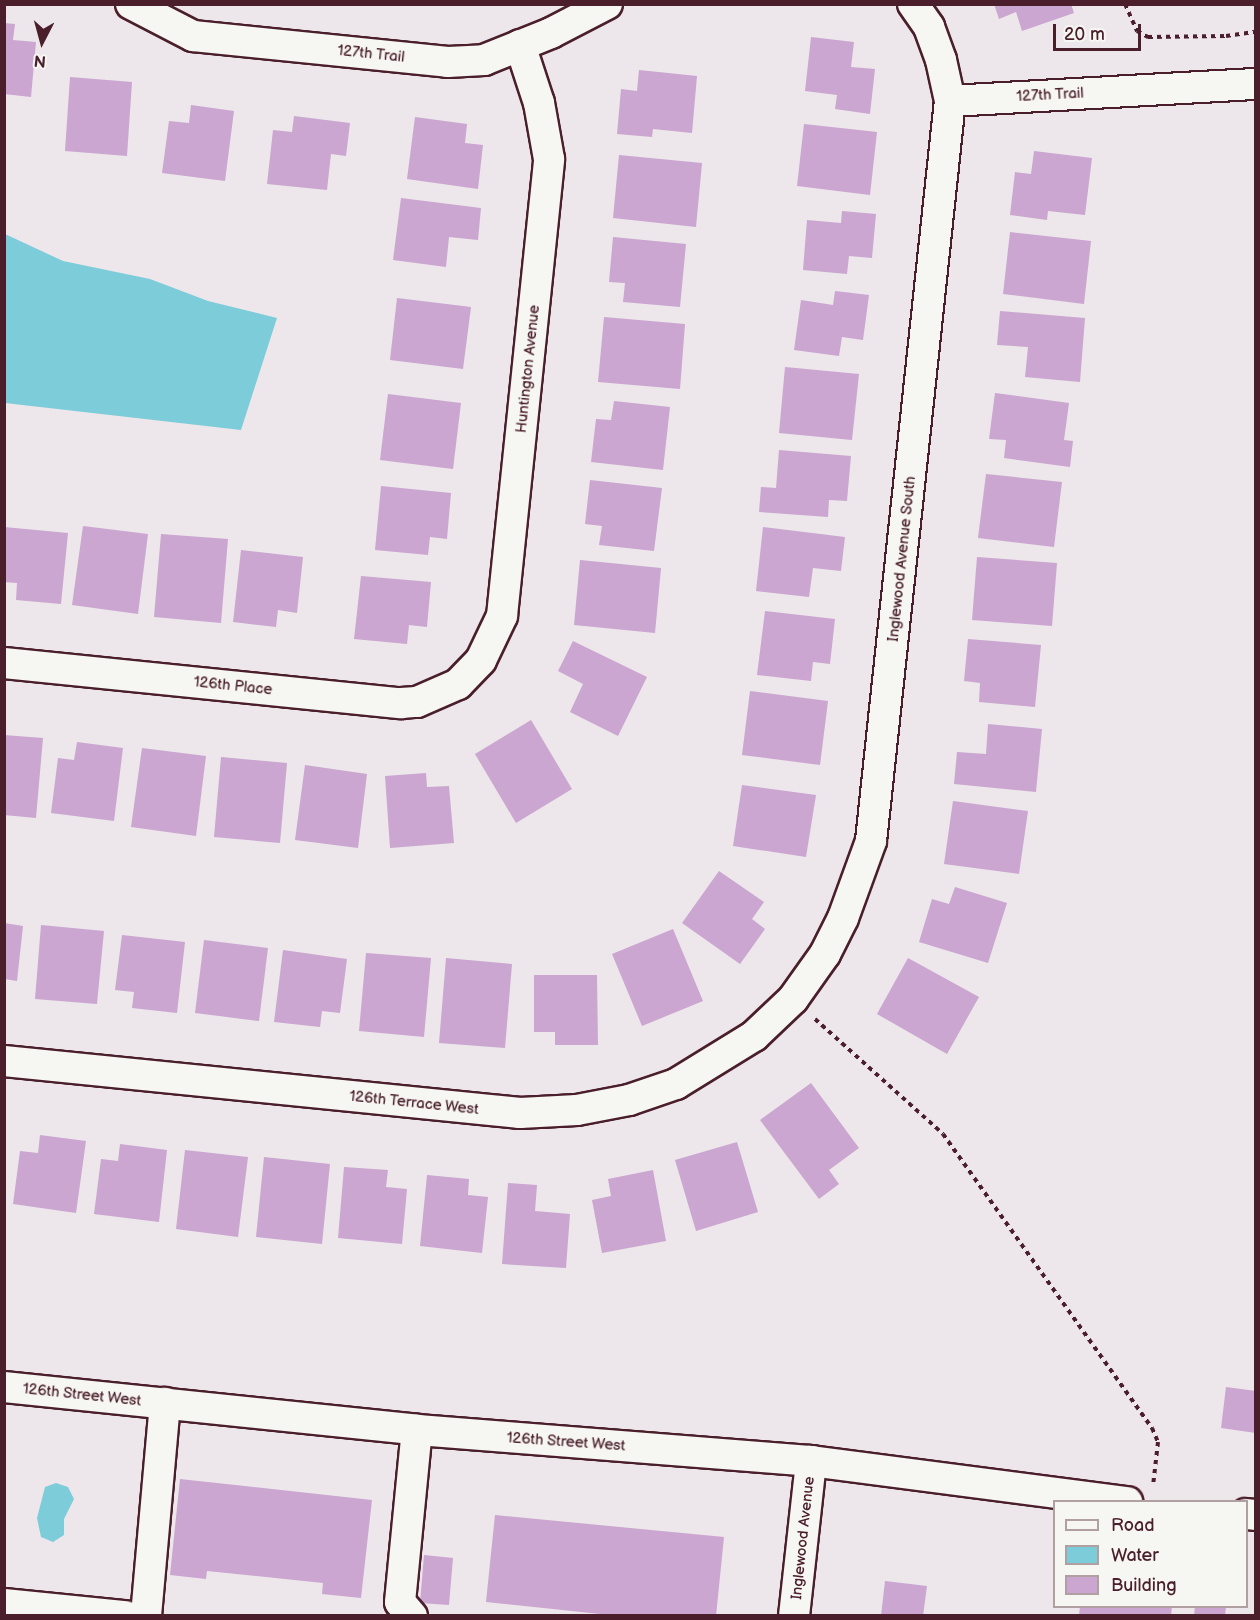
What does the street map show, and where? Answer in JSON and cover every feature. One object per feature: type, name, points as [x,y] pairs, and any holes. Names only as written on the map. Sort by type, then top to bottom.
[{"type":"street","name":"127th Trail","points":[[131,4],[193,36],[448,62],[484,60],[607,4]]},
{"type":"street","points":[[913,4],[933,38],[950,101]]},
{"type":"street","name":"Huntington Avenue","points":[[458,684],[481,660],[502,616],[546,197],[549,159],[539,103],[520,45]]},
{"type":"street","name":"127th Trail","points":[[950,101],[1256,84]]},
{"type":"street","name":"Inglewood Avenue South","points":[[793,999],[825,954],[843,918],[871,841],[950,101]]},
{"type":"street","name":"126th Place","points":[[4,663],[401,703],[417,702],[458,684]]},
{"type":"street","name":"126th Terrace West","points":[[4,1061],[520,1113],[577,1110],[629,1100],[676,1084],[754,1036],[793,999]]},
{"type":"street","name":"126th Street West","points":[[4,1387],[417,1430],[811,1461],[1140,1496]]},
{"type":"street","points":[[146,1616],[165,1403]]},
{"type":"street","points":[[412,1616],[400,1602],[417,1430]]},
{"type":"street","name":"Inglewood Avenue","points":[[794,1616],[811,1461]]},
{"type":"street","points":[[4,1605],[125,1616]]},
{"type":"path","points":[[1125,4],[1137,31],[1148,37],[1216,37],[1256,32]]},
{"type":"path","points":[[793,999],[943,1134],[1152,1428],[1158,1442],[1140,1496]]},
{"type":"water","points":[[5,234],[63,261],[150,279],[208,301],[277,318],[241,430],[5,403]]},
{"type":"water","points":[[56,1483],[68,1487],[74,1499],[64,1519],[64,1535],[53,1542],[41,1537],[37,1518],[45,1487]]},
{"type":"building","points":[[994,4],[1071,4],[1074,13],[1022,31],[1016,12],[999,19]]},
{"type":"building","points":[[4,23],[15,24],[13,40],[36,42],[31,97],[4,94]]},
{"type":"building","points":[[811,37],[854,42],[851,67],[875,69],[870,114],[835,109],[837,95],[805,91]]},
{"type":"building","points":[[639,70],[697,76],[692,133],[653,129],[652,137],[617,134],[621,89],[637,91]]},
{"type":"building","points":[[70,77],[132,82],[127,156],[65,151]]},
{"type":"building","points":[[191,105],[234,111],[225,181],[162,173],[169,121],[189,123]]},
{"type":"building","points":[[294,116],[350,123],[346,156],[331,154],[327,190],[267,184],[273,130],[292,132]]},
{"type":"building","points":[[415,117],[467,124],[465,143],[483,145],[478,189],[407,179]]},
{"type":"building","points":[[804,124],[877,132],[870,195],[797,186]]},
{"type":"building","points":[[1034,151],[1092,158],[1085,215],[1048,211],[1047,220],[1010,215],[1015,172],[1031,174]]},
{"type":"building","points":[[619,155],[702,163],[696,227],[613,218]]},
{"type":"building","points":[[401,198],[481,208],[478,240],[449,237],[446,267],[393,260]]},
{"type":"building","points":[[842,211],[876,214],[872,258],[849,256],[847,274],[803,270],[807,220],[841,223]]},
{"type":"building","points":[[1010,232],[1091,241],[1084,304],[1003,294]]},
{"type":"building","points":[[613,237],[686,244],[680,307],[623,302],[625,283],[609,282]]},
{"type":"building","points":[[835,291],[869,295],[863,340],[842,337],[839,356],[794,350],[801,300],[833,305]]},
{"type":"building","points":[[397,298],[471,307],[463,369],[390,360]]},
{"type":"building","points":[[1000,311],[1085,318],[1080,382],[1025,377],[1028,347],[997,345]]},
{"type":"building","points":[[604,317],[685,324],[680,389],[598,382]]},
{"type":"building","points":[[785,367],[859,374],[852,440],[779,433]]},
{"type":"building","points":[[995,393],[1069,403],[1064,440],[1073,441],[1070,467],[1004,458],[1006,440],[989,439]]},
{"type":"building","points":[[388,394],[461,403],[453,469],[380,460]]},
{"type":"building","points":[[614,401],[670,407],[663,470],[591,462],[596,419],[611,420]]},
{"type":"building","points":[[779,450],[851,456],[847,501],[829,500],[828,517],[759,512],[761,487],[776,488]]},
{"type":"building","points":[[986,474],[1062,482],[1054,547],[978,538]]},
{"type":"building","points":[[590,480],[662,488],[654,551],[599,545],[602,526],[585,524]]},
{"type":"building","points":[[381,486],[451,493],[447,539],[430,537],[428,555],[375,550]]},
{"type":"building","points":[[83,526],[148,534],[138,614],[72,605]]},
{"type":"building","points":[[4,527],[68,533],[61,604],[16,600],[17,583],[4,582]]},
{"type":"building","points":[[763,527],[845,537],[841,571],[813,568],[809,597],[756,591]]},
{"type":"building","points":[[161,534],[228,539],[221,623],[154,617]]},
{"type":"building","points":[[241,550],[303,557],[297,613],[278,610],[276,627],[233,622]]},
{"type":"building","points":[[977,557],[1057,563],[1052,626],[972,620]]},
{"type":"building","points":[[580,560],[661,568],[655,633],[574,625]]},
{"type":"building","points":[[361,576],[431,582],[427,627],[409,625],[407,644],[354,639]]},
{"type":"building","points":[[765,611],[835,619],[830,664],[813,662],[811,681],[757,675]]},
{"type":"building","points":[[968,639],[1041,645],[1035,707],[979,702],[980,683],[964,681]]},
{"type":"building","points":[[573,641],[647,677],[618,736],[570,712],[583,684],[558,671]]},
{"type":"building","points":[[750,691],[828,701],[820,765],[742,755]]},
{"type":"building","points":[[531,720],[572,789],[516,823],[475,754]]},
{"type":"building","points":[[988,724],[1042,729],[1036,792],[954,784],[957,752],[986,754]]},
{"type":"building","points":[[4,735],[43,738],[36,818],[4,815]]},
{"type":"building","points":[[77,742],[123,748],[114,821],[51,813],[58,758],[74,760]]},
{"type":"building","points":[[142,748],[206,756],[196,836],[131,827]]},
{"type":"building","points":[[221,757],[287,763],[280,843],[214,837]]},
{"type":"building","points":[[305,765],[367,774],[358,848],[295,840]]},
{"type":"building","points":[[426,773],[427,787],[449,786],[454,843],[390,848],[385,776]]},
{"type":"building","points":[[742,785],[816,795],[806,857],[733,846]]},
{"type":"building","points":[[953,801],[1028,811],[1019,874],[944,864]]},
{"type":"building","points":[[719,871],[764,902],[752,919],[765,929],[740,964],[682,923]]},
{"type":"building","points":[[955,887],[1007,903],[988,963],[919,942],[932,899],[949,904]]},
{"type":"building","points":[[4,923],[23,926],[17,981],[4,979]]},
{"type":"building","points":[[41,925],[104,931],[97,1004],[35,999]]},
{"type":"building","points":[[673,929],[703,1001],[642,1026],[612,954]]},
{"type":"building","points":[[122,935],[185,942],[177,1013],[132,1008],[134,992],[115,990]]},
{"type":"building","points":[[204,940],[268,948],[259,1021],[195,1013]]},
{"type":"building","points":[[283,950],[347,959],[340,1013],[322,1011],[320,1027],[274,1022]]},
{"type":"building","points":[[366,953],[431,958],[424,1037],[359,1031]]},
{"type":"building","points":[[446,958],[512,964],[505,1048],[439,1043]]},
{"type":"building","points":[[908,958],[979,997],[947,1054],[877,1014]]},
{"type":"building","points":[[534,975],[597,975],[598,1045],[555,1045],[555,1032],[534,1032]]},
{"type":"building","points":[[811,1083],[859,1148],[829,1170],[839,1184],[819,1199],[760,1120]]},
{"type":"building","points":[[40,1135],[86,1141],[76,1213],[13,1204],[20,1151],[38,1153]]},
{"type":"building","points":[[737,1142],[758,1212],[696,1231],[675,1160]]},
{"type":"building","points":[[120,1144],[167,1150],[159,1222],[94,1214],[101,1159],[118,1161]]},
{"type":"building","points":[[185,1150],[248,1157],[238,1237],[176,1229]]},
{"type":"building","points":[[264,1157],[330,1164],[322,1244],[256,1237]]},
{"type":"building","points":[[344,1167],[388,1170],[386,1187],[407,1189],[402,1244],[338,1238]]},
{"type":"building","points":[[653,1170],[666,1241],[602,1253],[592,1200],[611,1196],[608,1179]]},
{"type":"building","points":[[427,1175],[469,1179],[468,1195],[488,1197],[482,1253],[420,1246]]},
{"type":"building","points":[[508,1183],[537,1185],[535,1211],[570,1214],[566,1268],[502,1264]]},
{"type":"building","points":[[1226,1387],[1256,1391],[1256,1433],[1221,1428]]},
{"type":"building","points":[[180,1479],[372,1500],[361,1598],[322,1594],[323,1583],[207,1571],[206,1579],[170,1575]]},
{"type":"building","points":[[495,1515],[724,1537],[716,1616],[619,1616],[486,1602]]},
{"type":"building","points":[[424,1555],[453,1558],[449,1605],[420,1603]]},
{"type":"building","points":[[885,1581],[927,1586],[923,1616],[881,1616]]},
{"type":"building","points":[[1080,1608],[1172,1608],[1171,1616],[1079,1616]]},
{"type":"building","points":[[1195,1608],[1226,1608],[1225,1616],[1194,1616]]}]
